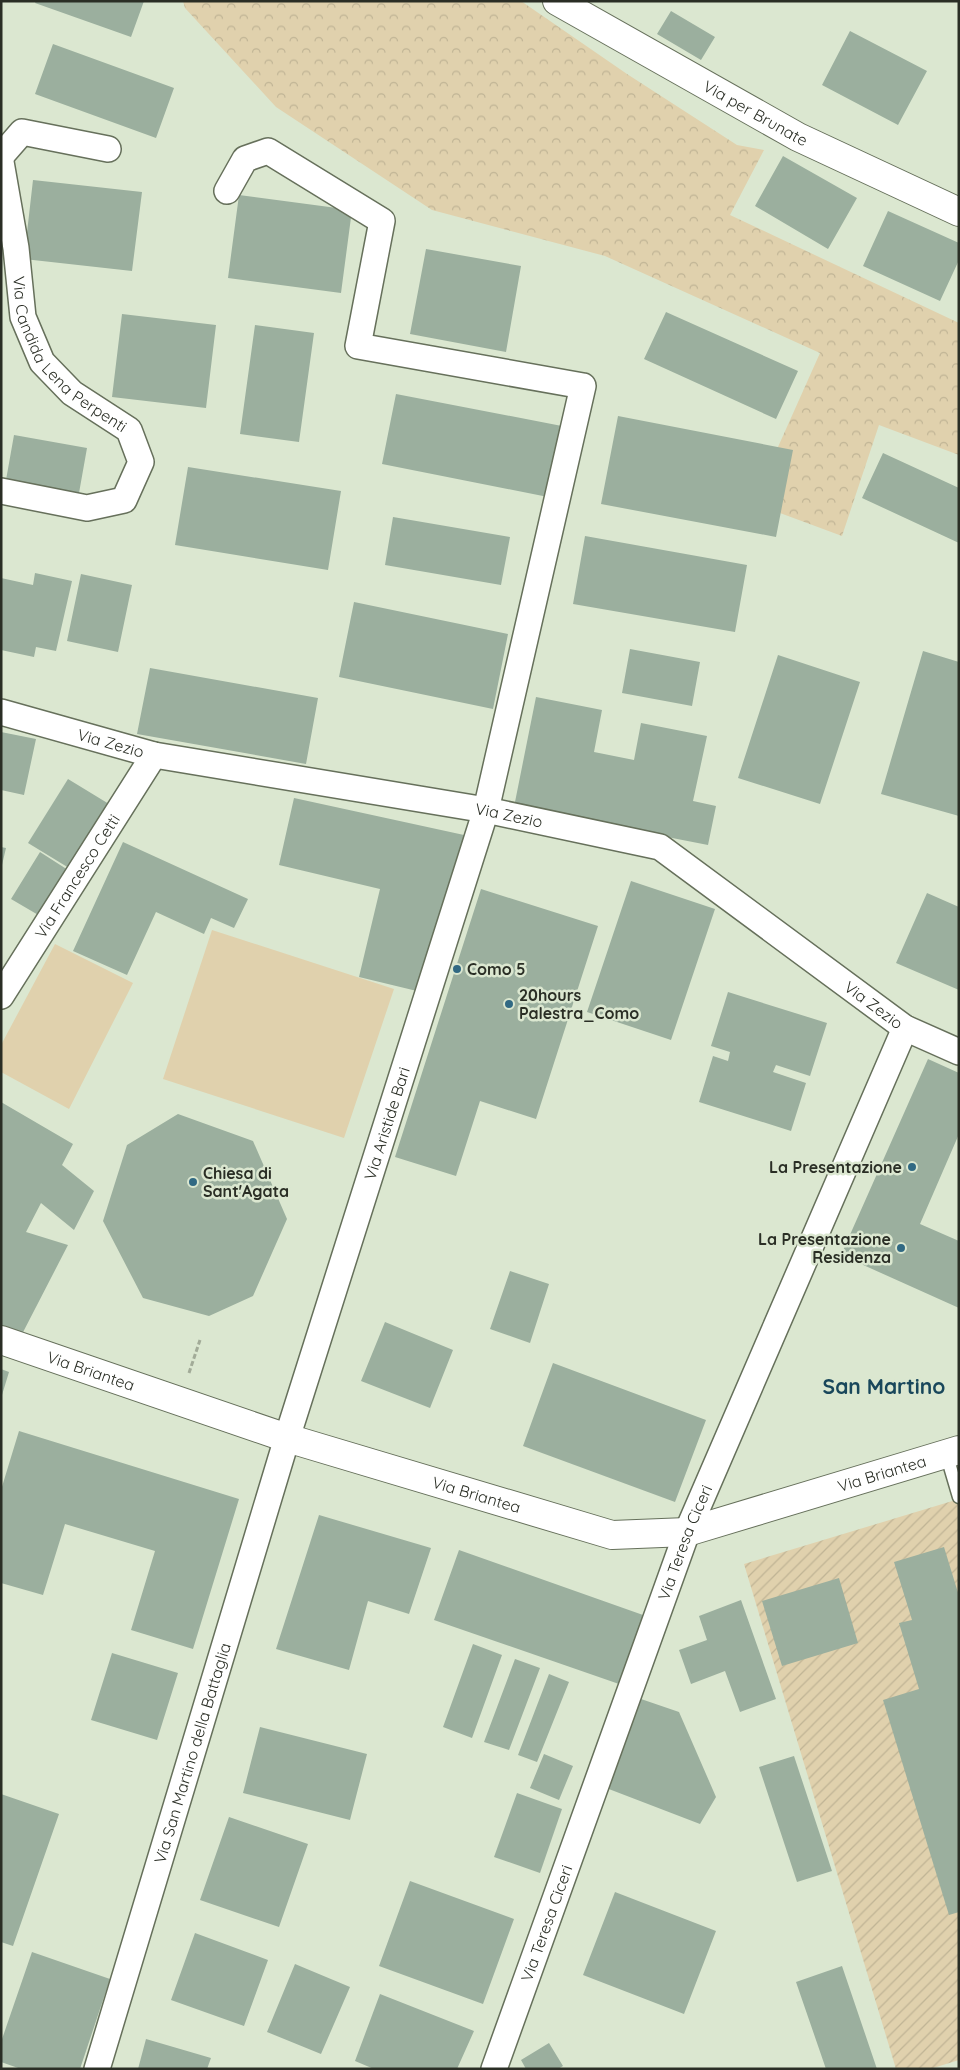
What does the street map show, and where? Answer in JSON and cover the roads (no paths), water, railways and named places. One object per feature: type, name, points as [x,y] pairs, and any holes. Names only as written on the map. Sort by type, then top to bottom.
[{"type":"main road","name":"Via per Brunate","points":[[558,1],[798,137],[959,212]]},
{"type":"main road","name":"Via Briantea","points":[[1,1340],[287,1438],[612,1535],[652,1535],[687,1532],[952,1451]]},
{"type":"street","points":[[1,156],[22,132],[108,149]]},
{"type":"street","name":"Via Aristide Bari","points":[[227,191],[245,159],[268,151],[382,222],[358,346],[583,386],[486,810],[287,1438]]},
{"type":"street","name":"Via Candida Lena Perpenti","points":[[1,162],[16,248],[24,317],[42,362],[72,393],[130,430],[141,462],[124,500],[87,508],[1,491]]},
{"type":"street","name":"Via Zezio","points":[[1,712],[154,755],[486,810],[660,847],[904,1028],[959,1052]]},
{"type":"street","name":"Via Francesco Cetti","points":[[1,996],[154,755]]},
{"type":"street","name":"Via Teresa Ciceri","points":[[494,2069],[687,1532],[904,1028]]},
{"type":"street","name":"Via San Martino della Battaglia","points":[[97,2069],[287,1438]]},
{"type":"lane","points":[[952,1451],[959,1497]]},
{"type":"place","name":"Como 5","points":[[457,969]]},
{"type":"place","name":"20hours Palestra_Como","points":[[509,1004]]},
{"type":"place","name":"La Presentazione","points":[[912,1167]]},
{"type":"place","name":"Chiesa di Sant'Agata","points":[[193,1182]]},
{"type":"place","name":"La Presentazione Residenza","points":[[901,1248]]},
{"type":"district","name":"San Martino","points":[[884,1387]]}]
